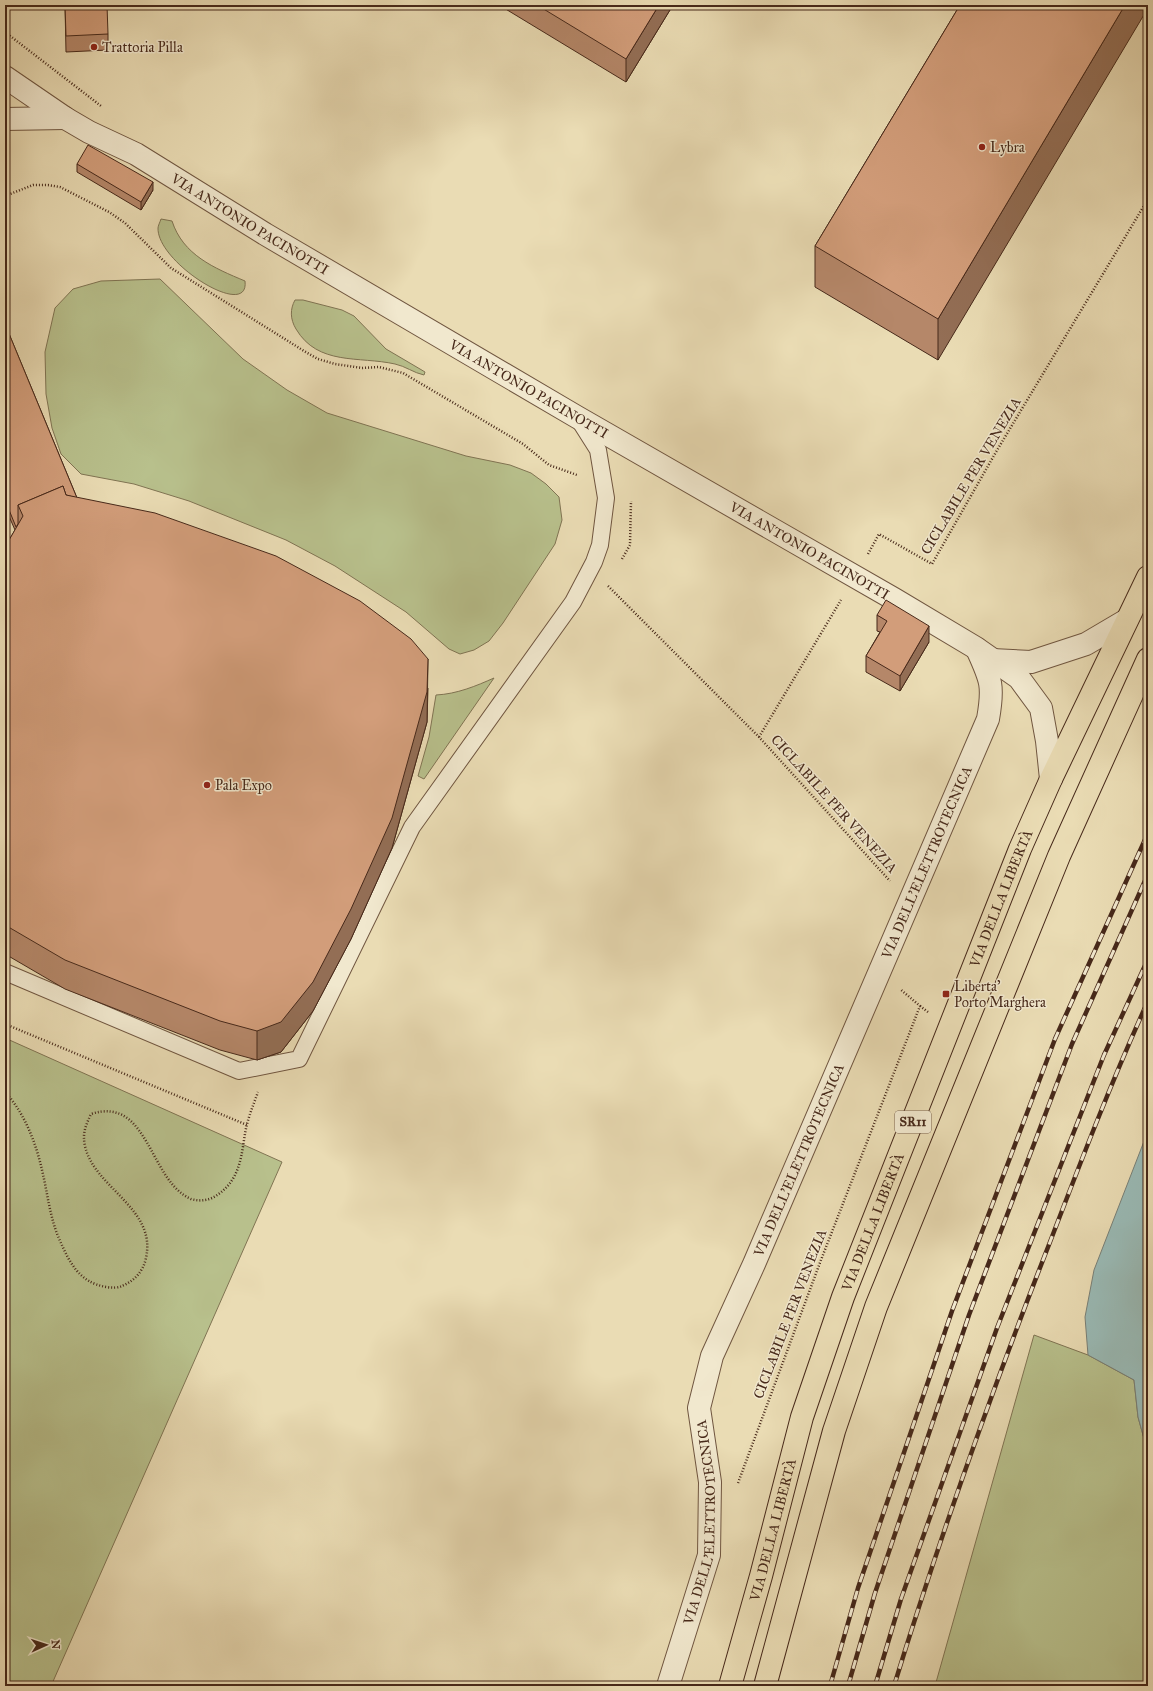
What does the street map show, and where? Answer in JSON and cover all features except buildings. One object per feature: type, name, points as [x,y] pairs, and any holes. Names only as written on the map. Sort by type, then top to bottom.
[{"type":"highway","name":"VIA DELLA LIBERTÀ","points":[[730,1686],[761,1576],[802,1417],[843,1297],[1017,856],[1051,779],[1125,621],[1148,577]]},
{"type":"highway","name":"SR11","points":[[765,1686],[834,1431],[876,1307],[1059,856],[1148,659]]},
{"type":"street","name":"VIA ANTONIO PACINOTTI","points":[[5,77],[65,118],[89,132],[136,154],[265,234],[577,417],[855,576],[984,654],[1019,678],[1041,708],[1047,741],[1051,779]]},
{"type":"street","points":[[5,119],[65,118]]},
{"type":"street","name":"VIA ANTONIO PACINOTTI","points":[[984,654],[1031,662],[1086,644],[1125,621]]},
{"type":"street","name":"VIA DELL'ELETTROTECNICA","points":[[668,1686],[709,1555],[710,1482],[699,1408],[712,1356],[880,972],[988,719],[992,698],[991,679],[984,654]]},
{"type":"lane","points":[[5,972],[239,1071],[299,1059],[412,827],[573,602],[594,562],[600,545],[606,498],[598,450],[577,417]]},
{"type":"path","points":[[5,32],[103,107]]},
{"type":"path","points":[[5,196],[33,185],[48,184],[60,187],[109,212],[125,223],[171,268],[318,359],[335,364],[362,368],[379,367],[403,373],[523,444],[549,465],[577,474],[578,480]]},
{"type":"path","name":"CICLABILE PER VENEZIA","points":[[895,886],[759,737],[879,534],[932,564],[996,452],[1148,199]]},
{"type":"path","points":[[606,498],[632,496],[630,545],[619,566]]},
{"type":"path","points":[[611,580],[608,587],[759,737]]},
{"type":"path","name":"CICLABILE PER VENEZIA","points":[[736,1491],[740,1476],[821,1260],[920,1006],[880,972]]},
{"type":"path","points":[[5,1024],[247,1125]]},
{"type":"path","points":[[5,1092],[22,1116],[34,1144],[42,1170],[55,1232],[67,1256],[76,1270],[90,1282],[104,1286],[120,1287],[134,1280],[145,1266],[149,1247],[143,1228],[132,1208],[94,1166],[85,1146],[84,1129],[91,1114],[102,1110],[115,1112],[130,1119],[141,1132],[171,1184],[183,1195],[197,1201],[210,1199],[223,1192],[235,1175],[247,1125],[267,1066]]},
{"type":"green space","points":[[161,219],[172,221],[177,233],[184,243],[201,259],[222,271],[245,281],[243,292],[233,295],[219,291],[203,283],[186,271],[172,257],[162,242],[158,228]]},
{"type":"green space","points":[[160,279],[243,359],[287,390],[327,413],[466,456],[510,465],[531,473],[546,484],[559,497],[562,520],[555,544],[503,623],[489,641],[474,650],[460,654],[449,649],[406,612],[335,566],[286,540],[189,501],[134,484],[81,474],[61,454],[52,428],[46,394],[45,352],[55,308],[73,289],[101,281]]},
{"type":"green space","points":[[295,300],[303,300],[342,310],[354,316],[386,349],[425,372],[424,375],[395,364],[340,357],[316,349],[305,341],[294,325],[291,314]]},
{"type":"green space","points":[[494,678],[424,779],[418,776],[429,737],[436,695],[473,687]]},
{"type":"green space","points":[[5,1038],[282,1162],[51,1686],[5,1686]]},
{"type":"green space","points":[[1034,1335],[1088,1355],[1134,1380],[1138,1417],[1148,1453],[1148,1686],[935,1686]]},
{"type":"water","points":[[1148,1131],[1148,1453],[1138,1417],[1134,1380],[1088,1355],[1085,1317],[1094,1270]]},
{"type":"railway","points":[[830,1686],[858,1588],[952,1311],[1055,1039],[1148,833]]},
{"type":"railway","points":[[848,1686],[875,1593],[969,1315],[1072,1044],[1148,874]]},
{"type":"railway","points":[[875,1686],[901,1599],[997,1328],[1104,1055],[1148,959]]},
{"type":"railway","points":[[894,1686],[968,1462],[1008,1352],[1073,1181],[1148,1001]]},
{"type":"place","name":"Trattoria Pilla","points":[[94,47]]},
{"type":"place","name":"Lybra","points":[[982,147]]},
{"type":"place","name":"Pala Expo","points":[[207,785]]},
{"type":"place","name":"Liberta' Porto Marghera","points":[[946,994]]}]
